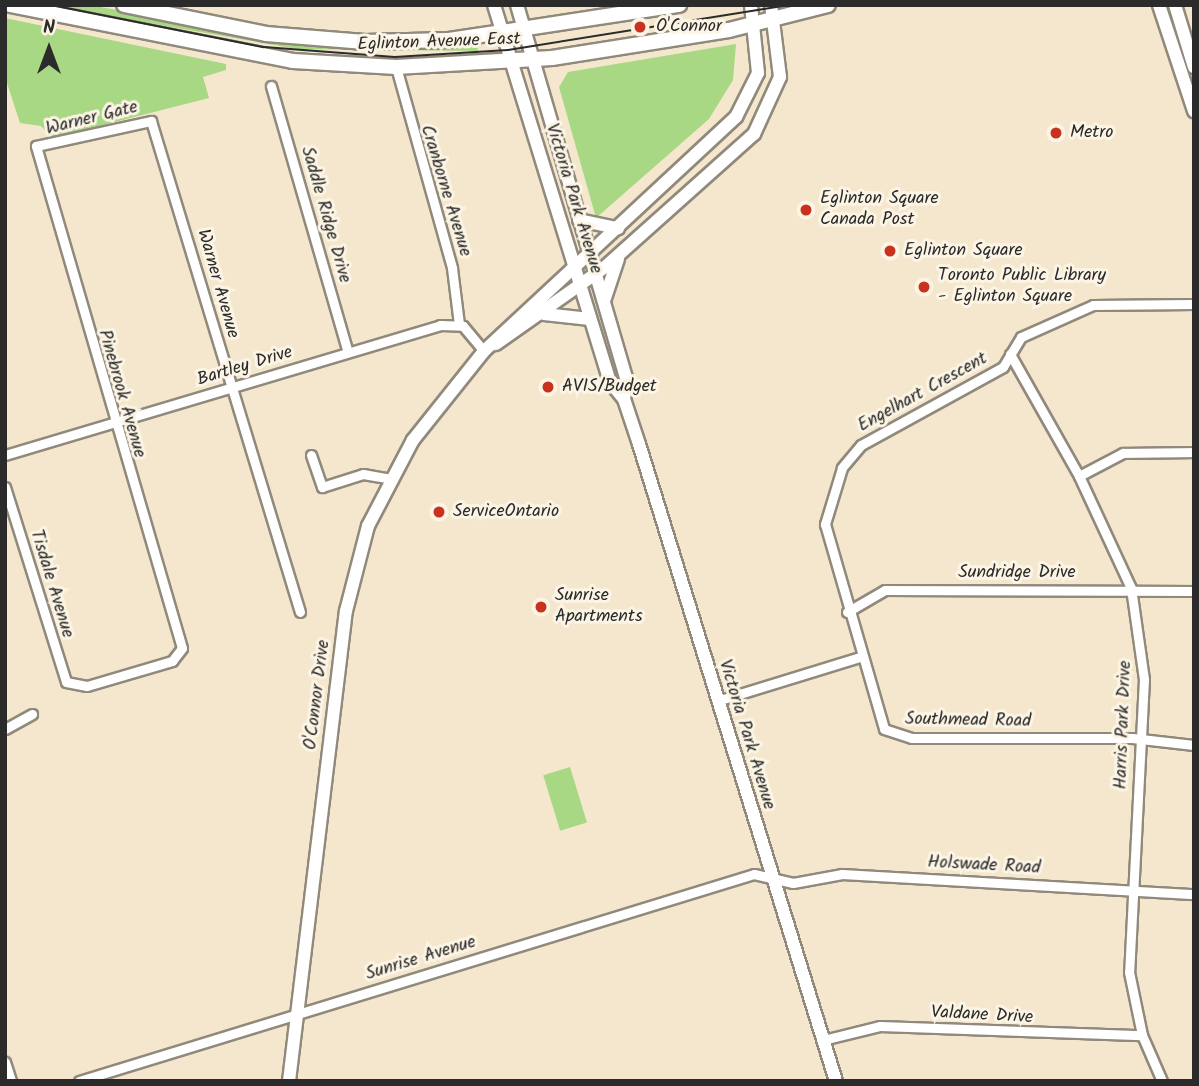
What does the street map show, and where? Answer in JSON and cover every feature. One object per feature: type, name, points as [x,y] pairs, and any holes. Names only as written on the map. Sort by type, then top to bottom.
[{"type":"main road","name":"Eglinton Avenue East","points":[[10,5],[293,61],[396,67],[534,59],[755,25],[828,5]]},
{"type":"main road","name":"Eglinton Avenue East","points":[[124,5],[332,41],[427,42],[678,5]]},
{"type":"main road","name":"Victoria Park Avenue","points":[[494,5],[610,382],[624,399],[835,1081]]},
{"type":"main road","name":"Victoria Park Avenue","points":[[517,5],[627,380],[624,399]]},
{"type":"main road","points":[[574,265],[618,228],[743,107],[758,74],[751,5]]},
{"type":"main road","points":[[581,286],[718,171],[762,122],[780,77],[777,20],[771,5]]},
{"type":"main road","points":[[1159,5],[1194,111]]},
{"type":"main road","points":[[1175,5],[1194,67]]},
{"type":"main road","points":[[579,219],[618,228]]},
{"type":"main road","points":[[604,304],[610,273],[624,250]]},
{"type":"main road","name":"O'Connor Drive","points":[[289,1081],[346,611],[368,526],[390,480],[484,351],[574,265]]},
{"type":"main road","name":"O'Connor Drive","points":[[484,351],[581,286]]},
{"type":"main road","points":[[537,316],[558,312],[590,320]]},
{"type":"street","name":"Cranborne Avenue","points":[[396,67],[452,268],[459,324]]},
{"type":"street","name":"Saddle Ridge Drive","points":[[271,86],[348,352]]},
{"type":"street","name":"Warner Gate","points":[[36,146],[59,146],[144,121],[155,125]]},
{"type":"street","name":"Warner Avenue","points":[[155,125],[300,612]]},
{"type":"street","name":"Pinebrook Avenue","points":[[36,146],[113,422],[182,648],[172,661],[72,686]]},
{"type":"street","name":"Engelhart Crescent","points":[[860,657],[825,524],[842,468],[861,445],[1003,367],[1021,337],[1044,323],[1093,305],[1194,304]]},
{"type":"street","points":[[459,324],[484,351]]},
{"type":"street","name":"Bartley Drive","points":[[5,455],[348,352],[459,324]]},
{"type":"street","name":"Harris Park Drive","points":[[1010,354],[1079,476],[1131,588],[1143,654],[1142,739],[1130,890],[1129,972],[1142,1035],[1162,1081]]},
{"type":"street","points":[[1079,476],[1123,453],[1194,452]]},
{"type":"street","points":[[311,455],[322,487],[363,474],[390,480]]},
{"type":"street","name":"Tisdale Avenue","points":[[5,487],[61,675],[72,686]]},
{"type":"street","name":"Sundridge Drive","points":[[847,612],[885,590],[1131,588],[1194,591]]},
{"type":"street","points":[[717,701],[860,657]]},
{"type":"street","name":"Southmead Road","points":[[860,657],[878,717],[896,736],[1142,739],[1194,745]]},
{"type":"street","points":[[5,729],[32,714]]},
{"type":"street","name":"Sunrise Avenue","points":[[79,1081],[754,874],[773,880]]},
{"type":"street","name":"Holswade Road","points":[[773,880],[842,874],[1194,894]]},
{"type":"street","name":"Valdane Drive","points":[[823,1040],[880,1026],[1142,1035]]},
{"type":"street","points":[[5,1062],[11,1081]]},
{"type":"green space","points":[[45,5],[90,5],[305,45],[477,46],[478,51],[297,49]]},
{"type":"green space","points":[[5,18],[226,64],[226,70],[203,77],[209,98],[52,138],[41,126],[20,123],[5,77]]},
{"type":"green space","points":[[736,44],[733,80],[709,119],[596,218],[559,87],[568,72]]},
{"type":"green space","points":[[570,767],[587,822],[560,831],[543,775]]},
{"type":"tram line","points":[[51,5],[264,47],[395,57],[508,50],[790,5]]},
{"type":"place","name":"O'Connor","points":[[640,27]]},
{"type":"place","name":"Metro","points":[[1056,133]]},
{"type":"place","name":"Eglinton Square Canada Post","points":[[806,210]]},
{"type":"place","name":"Eglinton Square","points":[[890,251]]},
{"type":"place","name":"Toronto Public Library - Eglinton Square","points":[[924,287]]},
{"type":"place","name":"AVIS/Budget","points":[[548,387]]},
{"type":"place","name":"ServiceOntario","points":[[439,512]]},
{"type":"place","name":"Sunrise Apartments","points":[[541,607]]}]
